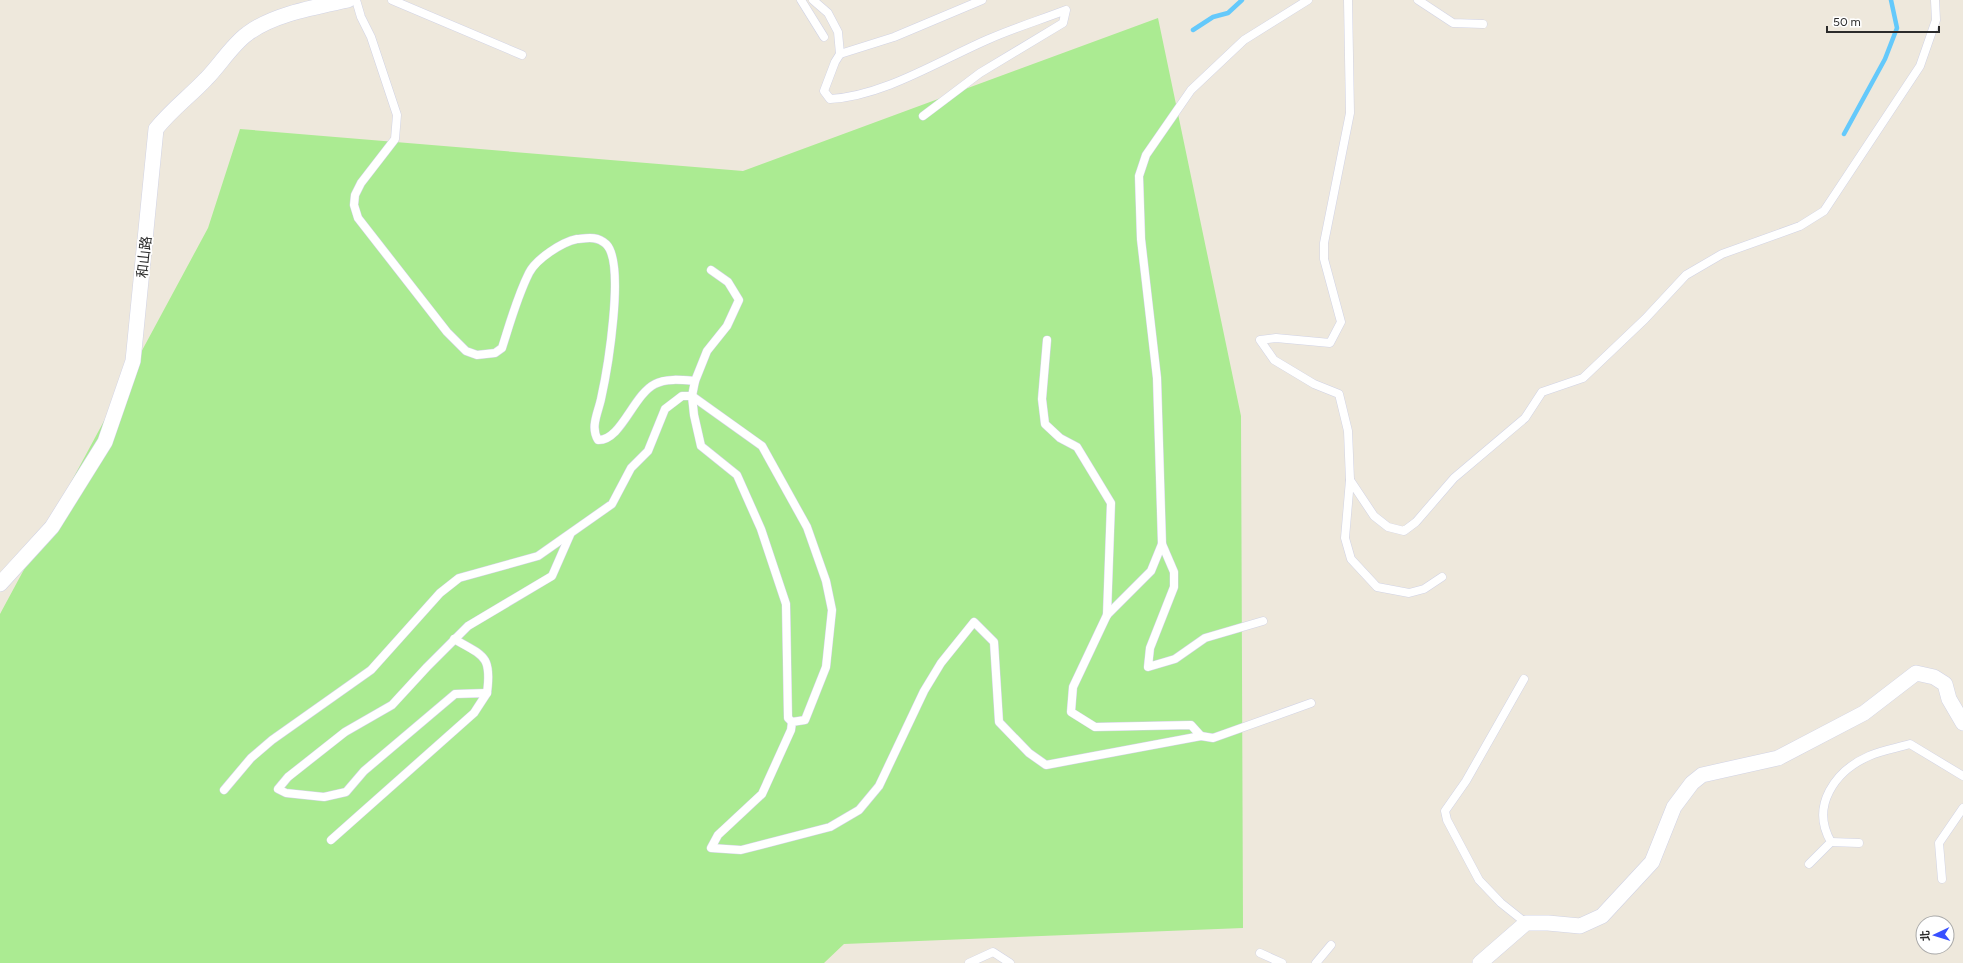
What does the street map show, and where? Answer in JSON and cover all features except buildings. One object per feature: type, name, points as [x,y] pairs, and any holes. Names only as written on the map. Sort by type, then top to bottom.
[{"type":"street","name":"和山路","points":[[0,584],[52,527],[105,442],[134,361],[156,129],[171,111],[205,80],[246,34],[271,21],[297,12],[348,0]]},
{"type":"street","points":[[1485,961],[1526,923],[1548,923],[1580,926],[1602,916],[1652,862],[1674,807],[1692,783],[1702,775],[1778,758],[1864,713],[1916,673],[1934,676],[1945,684],[1948,699],[1963,723]]},
{"type":"lane","points":[[356,0],[361,17],[371,36],[397,115],[395,139],[362,183],[355,195],[354,205],[358,218],[447,332],[466,351],[477,355],[495,354],[502,348],[529,272],[552,250],[567,241],[593,237],[606,244],[612,256],[615,284],[614,316],[601,400],[594,426],[594,433],[598,440],[606,440],[613,435],[642,394],[655,384],[663,381],[695,381]]},
{"type":"lane","points":[[392,0],[522,55]]},
{"type":"lane","points":[[801,0],[824,37]]},
{"type":"lane","points":[[813,0],[828,13],[838,32],[840,54],[824,91],[830,99],[848,98],[894,82],[990,38],[1066,10],[1063,23],[980,73],[923,116]]},
{"type":"lane","points":[[840,54],[894,37],[982,0]]},
{"type":"lane","points":[[1263,622],[1205,638],[1175,659],[1148,667],[1150,648],[1174,587],[1174,572],[1162,544],[1157,378],[1141,239],[1139,176],[1146,155],[1191,90],[1244,40],[1308,0]]},
{"type":"lane","points":[[1348,0],[1350,113],[1324,243],[1324,259],[1341,322],[1330,343],[1276,338],[1260,340],[1274,360],[1314,384],[1339,394],[1348,431],[1350,480],[1345,538],[1352,558],[1377,587],[1409,593],[1424,589],[1442,577]]},
{"type":"lane","points":[[1418,0],[1453,23],[1483,24]]},
{"type":"lane","points":[[1350,480],[1374,516],[1388,528],[1404,531],[1416,522],[1454,478],[1525,418],[1542,392],[1583,378],[1645,319],[1686,275],[1722,254],[1800,226],[1824,211],[1920,66],[1936,20],[1935,0]]},
{"type":"lane","points":[[711,270],[728,282],[739,300],[727,326],[707,351],[695,381],[692,396],[694,415],[701,446],[737,475],[761,529],[786,604],[788,718],[792,722],[791,730],[762,794],[718,835],[711,848],[741,850],[830,827],[859,810],[879,786],[924,691],[941,663],[974,622],[994,642],[999,722],[1029,753],[1046,765],[1201,736],[1213,738],[1311,703]]},
{"type":"lane","points":[[1047,340],[1042,399],[1045,424],[1060,438],[1077,446],[1111,503],[1107,615]]},
{"type":"lane","points":[[224,790],[251,758],[272,740],[371,670],[440,593],[460,578],[538,556],[570,535],[612,504],[631,468],[648,451],[665,409],[682,396],[692,396],[762,446],[807,527],[826,581],[832,610],[826,667],[805,720],[792,722]]},
{"type":"lane","points":[[487,693],[455,694],[364,771],[346,792],[324,797],[286,793],[278,789],[288,777],[345,732],[392,705],[454,638],[468,626],[552,576],[570,535]]},
{"type":"lane","points":[[1162,544],[1152,571],[1107,615],[1073,687],[1071,712],[1095,727],[1191,725],[1201,736]]},
{"type":"lane","points":[[331,840],[474,713],[487,693],[490,672],[482,656],[454,638]]},
{"type":"lane","points":[[1524,679],[1466,781],[1445,811],[1446,820],[1479,880],[1501,903],[1526,923]]},
{"type":"lane","points":[[1831,842],[1825,832],[1824,803],[1833,784],[1845,771],[1869,756],[1910,744],[1963,776]]},
{"type":"lane","points":[[1942,879],[1939,843],[1963,808]]},
{"type":"lane","points":[[1809,864],[1831,842],[1859,843]]},
{"type":"lane","points":[[1316,963],[1331,945]]},
{"type":"lane","points":[[969,963],[993,952],[1010,963]]},
{"type":"lane","points":[[1260,954],[1282,963]]},
{"type":"green space","points":[[1158,18],[1241,416],[1243,928],[844,944],[824,963],[0,963],[0,614],[208,228],[240,129],[743,171]]},
{"type":"waterway","points":[[1193,30],[1213,17],[1228,13],[1242,0]]},
{"type":"waterway","points":[[1844,134],[1885,59],[1897,28],[1891,0]]}]
